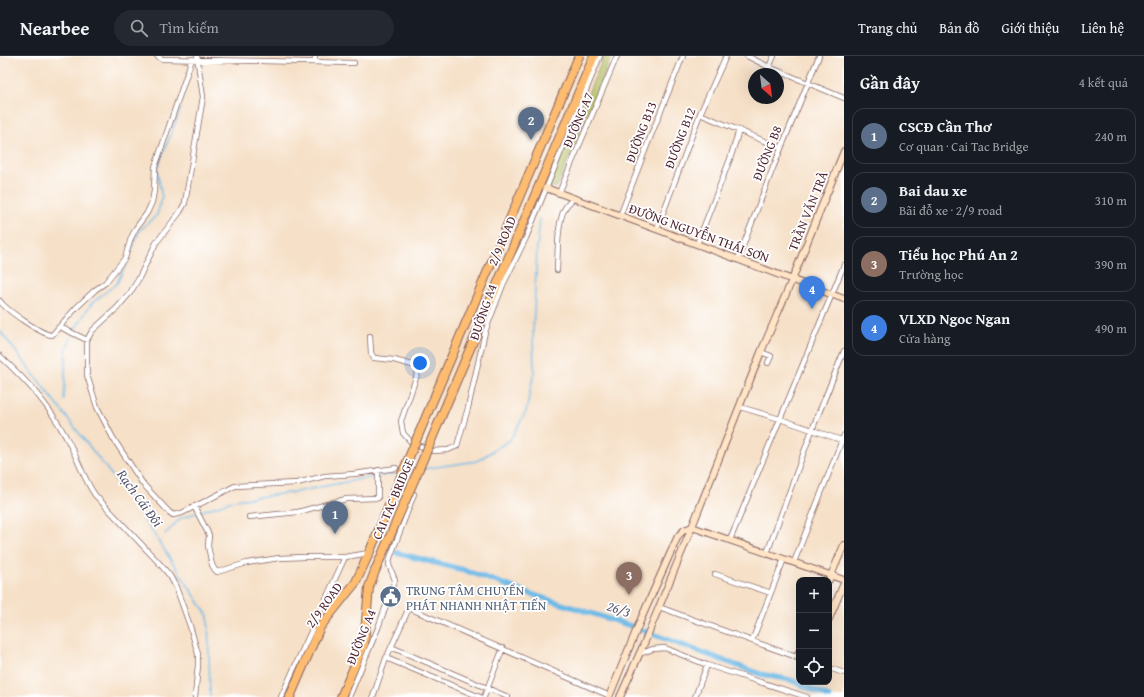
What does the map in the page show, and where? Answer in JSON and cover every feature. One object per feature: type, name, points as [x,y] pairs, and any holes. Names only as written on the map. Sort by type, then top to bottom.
[{"type":"highway","name":"2/9 ROAD","points":[[420,431],[579,56]]},
{"type":"highway","name":"2/9 ROAD","points":[[432,436],[594,56]]},
{"type":"highway","name":"CAI TAC BRIDGE","points":[[369,552],[420,431]]},
{"type":"highway","name":"CAI TAC BRIDGE","points":[[341,697],[364,644],[368,587],[432,436]]},
{"type":"highway","name":"2/9 ROAD","points":[[290,697],[320,627],[356,582],[369,552]]},
{"type":"street","points":[[157,56],[162,59],[197,58],[354,63]]},
{"type":"street","points":[[315,56],[315,62]]},
{"type":"street","name":"ĐƯỜNG A4","points":[[370,336],[371,353],[374,358],[394,360],[416,366],[418,372],[402,417],[403,432],[412,442],[432,451],[453,449],[457,446],[485,332],[503,285],[526,238],[600,56]]},
{"type":"street","name":"ĐƯỜNG A7","points":[[559,193],[617,56]]},
{"type":"street","name":"ĐƯỜNG B13","points":[[620,216],[683,56]]},
{"type":"street","name":"ĐƯỜNG B12","points":[[657,229],[700,114],[726,56]]},
{"type":"street","points":[[747,56],[769,67],[844,98]]},
{"type":"street","points":[[769,67],[774,56]]},
{"type":"street","name":"ĐƯỜNG B8","points":[[738,259],[819,56]]},
{"type":"street","points":[[197,58],[203,97],[185,203],[156,244],[130,293],[117,308],[92,331],[87,340],[87,375],[97,407],[113,438],[144,484],[173,515],[196,509],[235,486],[297,482],[325,476],[378,472],[396,468]]},
{"type":"street","points":[[0,300],[10,312],[45,334],[52,335],[76,308],[95,290],[105,283],[125,258],[136,228],[145,217],[152,202],[155,167],[192,59]]},
{"type":"street","points":[[700,114],[781,148]]},
{"type":"street","points":[[697,244],[730,159],[739,130]]},
{"type":"street","name":"TRẦN VĂN TRÀ","points":[[620,697],[643,646],[692,527],[761,352],[844,151]]},
{"type":"street","name":"ĐƯỜNG NGUYỄN THÁI SƠN","points":[[546,188],[844,299]]},
{"type":"street","points":[[557,270],[563,211],[574,198]]},
{"type":"street","points":[[730,540],[844,265]]},
{"type":"street","points":[[60,327],[87,340]]},
{"type":"street","points":[[767,553],[812,430],[844,351]]},
{"type":"street","points":[[761,352],[771,356],[768,363]]},
{"type":"street","points":[[0,356],[46,403],[67,439],[88,484],[95,495],[170,576],[176,587],[198,654],[196,697]]},
{"type":"street","points":[[740,406],[843,441]]},
{"type":"street","points":[[794,562],[844,436]]},
{"type":"street","points":[[249,517],[298,512],[346,499],[378,498],[378,472]]},
{"type":"street","name":"ĐƯỜNG A4","points":[[349,697],[378,628],[394,580],[389,565],[390,558],[414,494]]},
{"type":"street","points":[[196,509],[209,536],[208,546],[212,566],[215,570],[220,572],[247,563],[279,558],[345,557],[369,552]]},
{"type":"street","points":[[373,697],[386,658],[409,608],[610,696],[641,619],[678,536],[684,530],[692,527],[794,562],[828,577]]},
{"type":"street","points":[[830,577],[844,545]]},
{"type":"street","points":[[281,697],[345,557]]},
{"type":"street","points":[[752,641],[784,559]]},
{"type":"street","points":[[715,574],[770,593]]},
{"type":"street","points":[[832,578],[844,580]]},
{"type":"street","points":[[832,613],[844,583]]},
{"type":"street","points":[[659,607],[796,655]]},
{"type":"street","points":[[391,647],[508,697]]},
{"type":"street","points":[[484,697],[503,648]]},
{"type":"street","points":[[639,654],[665,648],[707,665],[807,697]]},
{"type":"street","points":[[386,658],[480,697]]},
{"type":"street","points":[[695,697],[707,665]]},
{"type":"street","points":[[832,669],[844,673]]},
{"type":"green space","points":[[604,56],[612,56],[557,187],[551,187],[549,184]]},
{"type":"waterway","points":[[74,331],[91,304],[117,283],[139,231],[157,215],[162,198],[157,169],[181,108]]},
{"type":"waterway","points":[[423,469],[477,461],[510,440],[526,412],[534,372],[533,333],[537,248],[540,219]]},
{"type":"waterway","name":"Rạch Cái Đôi","points":[[0,331],[134,504],[208,616],[210,697]]},
{"type":"waterway","points":[[64,400],[66,351],[72,335]]},
{"type":"waterway","points":[[407,472],[415,471]]},
{"type":"waterway","points":[[199,512],[235,500],[296,492],[399,473]]},
{"type":"waterway","points":[[165,534],[181,518],[196,513]]},
{"type":"waterway","name":"26/3","points":[[397,553],[464,570],[531,594],[631,626],[760,674],[791,680],[829,697]]},
{"type":"place","name":"Bai dau xe","points":[[531,140]]},
{"type":"place","name":"VLXD Ngoc Ngan","points":[[812,309]]},
{"type":"place","name":"CSCĐ Cần Thơ","points":[[335,534]]},
{"type":"place","name":"Tiểu học Phú An 2","points":[[629,595]]},
{"type":"place","name":"TRUNG TÂM CHUYỂN PHÁT NHANH NHẬT TIẾN","points":[[390,597]]}]
